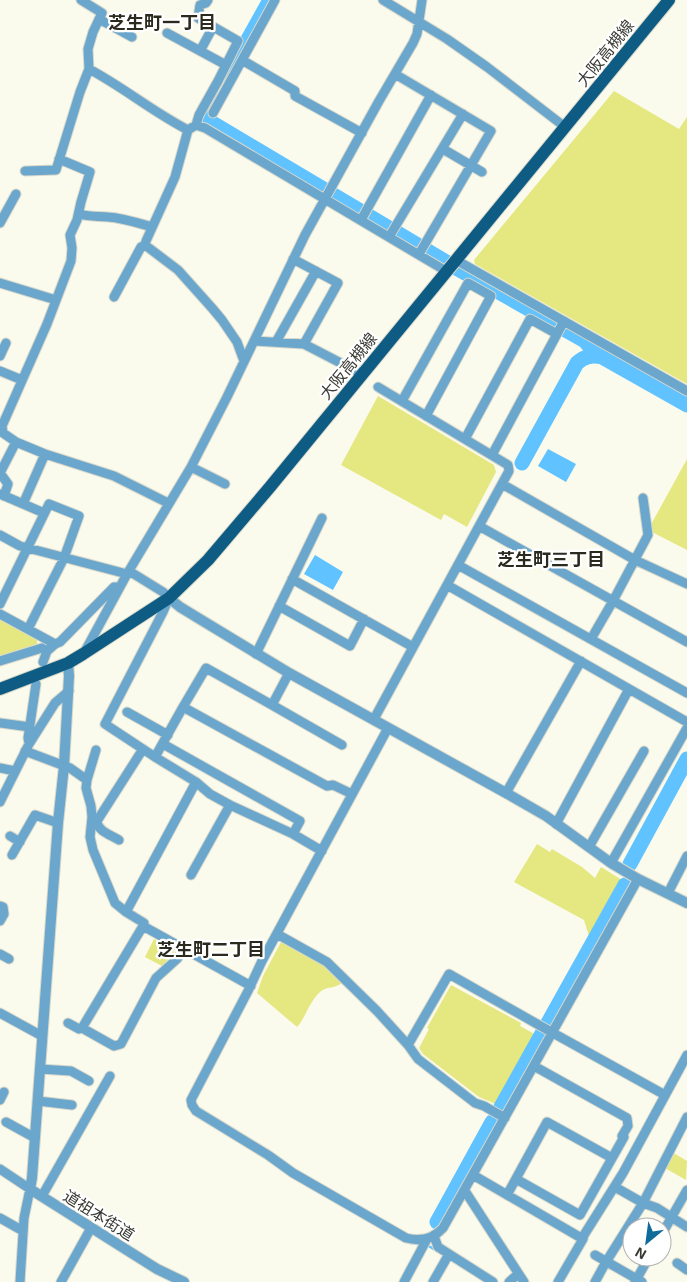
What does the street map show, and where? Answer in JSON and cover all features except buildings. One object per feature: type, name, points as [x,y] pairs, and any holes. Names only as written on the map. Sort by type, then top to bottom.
[{"type":"main road","name":"大阪高槻線","points":[[0,689],[68,663],[83,654],[169,598],[208,560],[276,480],[669,0]]},
{"type":"street","points":[[25,171],[56,170],[89,69],[88,49],[93,32],[102,13],[81,0]]},
{"type":"street","points":[[146,245],[146,241],[175,177],[192,127],[238,41],[198,18],[200,5],[208,0]]},
{"type":"street","points":[[214,113],[275,0]]},
{"type":"street","points":[[383,0],[447,39],[565,127]]},
{"type":"street","points":[[83,654],[128,572],[191,467],[293,259],[413,43],[419,22],[422,0]]},
{"type":"street","points":[[99,19],[132,37]]},
{"type":"street","points":[[200,51],[213,27]]},
{"type":"street","points":[[166,33],[226,65]]},
{"type":"street","points":[[242,60],[295,91],[295,96],[362,133]]},
{"type":"street","points":[[89,69],[110,80],[176,124],[205,128],[446,271]]},
{"type":"street","points":[[395,74],[491,131],[419,254]]},
{"type":"street","points":[[361,220],[431,95]]},
{"type":"street","points":[[389,237],[463,114]]},
{"type":"street","points":[[442,149],[482,172]]},
{"type":"street","points":[[59,159],[90,172],[79,214],[70,235],[71,261],[1,429],[5,435],[16,442],[45,454],[114,476],[168,503]]},
{"type":"street","points":[[0,223],[4,207],[16,194]]},
{"type":"street","points":[[79,214],[127,220],[152,227]]},
{"type":"street","points":[[114,297],[141,247],[146,245]]},
{"type":"street","points":[[146,245],[178,270],[212,308],[237,342],[244,361]]},
{"type":"street","points":[[293,259],[338,283],[304,344]]},
{"type":"street","points":[[456,260],[483,275],[560,328],[687,391]]},
{"type":"street","points":[[276,342],[316,271]]},
{"type":"street","points":[[476,288],[483,275]]},
{"type":"street","points":[[0,283],[56,300]]},
{"type":"street","points":[[402,401],[468,283],[491,296],[426,416]]},
{"type":"street","points":[[465,439],[530,319],[560,328]]},
{"type":"street","points":[[492,455],[560,328]]},
{"type":"street","points":[[254,341],[304,344],[362,374]]},
{"type":"street","points":[[0,355],[6,343]]},
{"type":"street","points":[[0,371],[22,380]]},
{"type":"street","points":[[374,719],[509,471],[508,465],[378,387]]},
{"type":"street","points":[[16,442],[0,473],[8,484],[2,495],[44,513]]},
{"type":"street","points":[[24,504],[45,454]]},
{"type":"street","points":[[191,467],[225,484]]},
{"type":"street","points":[[502,484],[635,560],[687,584]]},
{"type":"street","points":[[591,640],[614,601],[648,535],[643,498]]},
{"type":"street","points":[[0,604],[49,504],[79,516],[64,558],[28,629]]},
{"type":"street","points":[[256,654],[322,518]]},
{"type":"street","points":[[479,526],[687,642]]},
{"type":"street","points":[[0,535],[20,546],[128,572],[163,592],[180,607],[256,654],[506,792],[546,816],[611,863],[638,879],[687,903]]},
{"type":"street","points":[[458,565],[687,693]]},
{"type":"street","points":[[292,579],[413,647]]},
{"type":"street","points":[[447,585],[687,722]]},
{"type":"street","points":[[43,662],[47,651],[60,642],[114,587],[120,587]]},
{"type":"street","points":[[169,598],[105,724],[196,782],[210,794],[292,834],[322,851]]},
{"type":"street","points":[[279,606],[350,646],[364,619]]},
{"type":"street","points":[[0,614],[55,644]]},
{"type":"street","points":[[0,661],[42,648],[47,651]]},
{"type":"street","points":[[506,792],[581,661]]},
{"type":"street","points":[[20,1282],[24,1218],[32,1178],[58,823],[64,766],[70,676],[68,663]]},
{"type":"street","points":[[155,757],[206,668],[342,745]]},
{"type":"street","points":[[272,705],[289,673]]},
{"type":"street","points":[[27,748],[36,684]]},
{"type":"street","points":[[556,824],[629,689]]},
{"type":"street","points":[[0,802],[27,748],[55,703],[68,691]]},
{"type":"street","points":[[184,706],[327,786],[333,785],[352,794]]},
{"type":"street","points":[[127,712],[168,735]]},
{"type":"street","points":[[0,723],[30,728]]},
{"type":"street","points":[[388,728],[276,934],[191,1103],[194,1110],[268,1155],[293,1173],[406,1238],[416,1240],[430,1238]]},
{"type":"street","points":[[611,863],[687,728]]},
{"type":"street","points":[[163,744],[300,821],[292,834]]},
{"type":"street","points":[[27,748],[70,768],[87,780]]},
{"type":"street","points":[[119,840],[99,829],[97,821],[143,749]]},
{"type":"street","points":[[96,750],[86,788],[92,817],[90,836],[93,850],[115,904],[144,923],[143,926],[251,986]]},
{"type":"street","points":[[589,847],[644,751]]},
{"type":"street","points":[[0,768],[15,771]]},
{"type":"street","points":[[126,912],[196,782]]},
{"type":"street","points":[[191,876],[230,805]]},
{"type":"street","points":[[12,855],[35,815],[58,823]]},
{"type":"street","points":[[104,843],[109,834]]},
{"type":"street","points":[[10,836],[20,842]]},
{"type":"street","points":[[668,893],[687,856]]},
{"type":"street","points":[[404,1282],[430,1238],[443,1228],[534,1066],[547,1030],[638,879]]},
{"type":"street","points":[[0,906],[3,907],[4,914],[0,921]]},
{"type":"street","points":[[82,1028],[143,926]]},
{"type":"street","points":[[276,934],[327,962],[377,1011],[418,1059],[475,1103],[506,1118]]},
{"type":"street","points":[[68,1023],[82,1028],[114,1046],[121,1044],[156,978],[177,959],[184,949]]},
{"type":"street","points":[[0,954],[8,959]]},
{"type":"street","points":[[408,1045],[449,974],[665,1095]]},
{"type":"street","points":[[0,1013],[42,1036]]},
{"type":"street","points":[[558,1282],[584,1235],[615,1187],[687,1055]]},
{"type":"street","points":[[516,1179],[580,1215],[624,1137],[622,1136],[628,1126],[627,1118],[534,1066]]},
{"type":"street","points":[[40,1069],[71,1071],[89,1081]]},
{"type":"street","points":[[42,1196],[110,1076]]},
{"type":"street","points":[[38,1101],[72,1105]]},
{"type":"street","points":[[595,1282],[643,1203],[687,1117]]},
{"type":"street","points":[[6,1122],[35,1138]]},
{"type":"street","points":[[507,1195],[547,1122],[612,1158]]},
{"type":"street","name":"道祖本街道","points":[[0,1169],[157,1269],[184,1282]]},
{"type":"street","points":[[473,1175],[583,1239]]},
{"type":"street","points":[[615,1187],[670,1217]]},
{"type":"street","points":[[672,1217],[687,1190]]},
{"type":"street","points":[[464,1191],[524,1282]]},
{"type":"street","points":[[0,1218],[23,1231]]},
{"type":"street","points":[[672,1219],[687,1227]]},
{"type":"street","points":[[61,1282],[91,1228]]},
{"type":"street","points":[[430,1238],[438,1247],[493,1282]]},
{"type":"street","points":[[434,1282],[449,1254]]},
{"type":"street","points":[[595,1255],[638,1281],[644,1267]]},
{"type":"street","points":[[677,1263],[687,1270]]},
{"type":"street","points":[[509,1282],[518,1274]]},
{"type":"shaded area","points":[[614,91],[679,129],[687,117],[687,384],[475,264],[474,260]]},
{"type":"shaded area","points":[[378,396],[494,465],[496,472],[467,527],[444,514],[441,520],[341,465]]},
{"type":"shaded area","points":[[687,459],[687,550],[648,530]]},
{"type":"shaded area","points":[[0,619],[37,638],[37,644],[0,656]]},
{"type":"shaded area","points":[[537,844],[550,852],[552,849],[582,867],[595,878],[601,867],[622,880],[623,882],[593,938],[589,936],[584,920],[514,882]]},
{"type":"shaded area","points":[[154,939],[173,949],[174,953],[162,966],[145,957]]},
{"type":"shaded area","points":[[281,942],[325,966],[342,983],[320,992],[297,1027],[257,993],[263,976]]},
{"type":"shaded area","points":[[451,985],[521,1023],[520,1026],[538,1036],[499,1106],[479,1097],[423,1054],[419,1048],[429,1029],[427,1028]]},
{"type":"shaded area","points":[[672,1152],[687,1161],[686,1180],[663,1167]]},
{"type":"water","points":[[548,449],[576,464],[566,482],[538,466]]},
{"type":"water","points":[[315,555],[343,572],[333,590],[304,574]]},
{"type":"waterway","points":[[270,0],[204,118],[458,269],[585,341],[594,352],[602,357]]},
{"type":"waterway","points":[[522,463],[577,363],[586,357],[602,357],[687,405]]},
{"type":"waterway","points":[[630,864],[687,759]]},
{"type":"waterway","points":[[501,1107],[625,885]]},
{"type":"waterway","points":[[437,1222],[492,1122]]},
{"type":"waterway","points":[[427,1245],[437,1251]]},
{"type":"district","name":"芝生町一丁目","points":[[162,23]]},
{"type":"district","name":"芝生町三丁目","points":[[551,560]]},
{"type":"district","name":"芝生町二丁目","points":[[211,950]]}]
